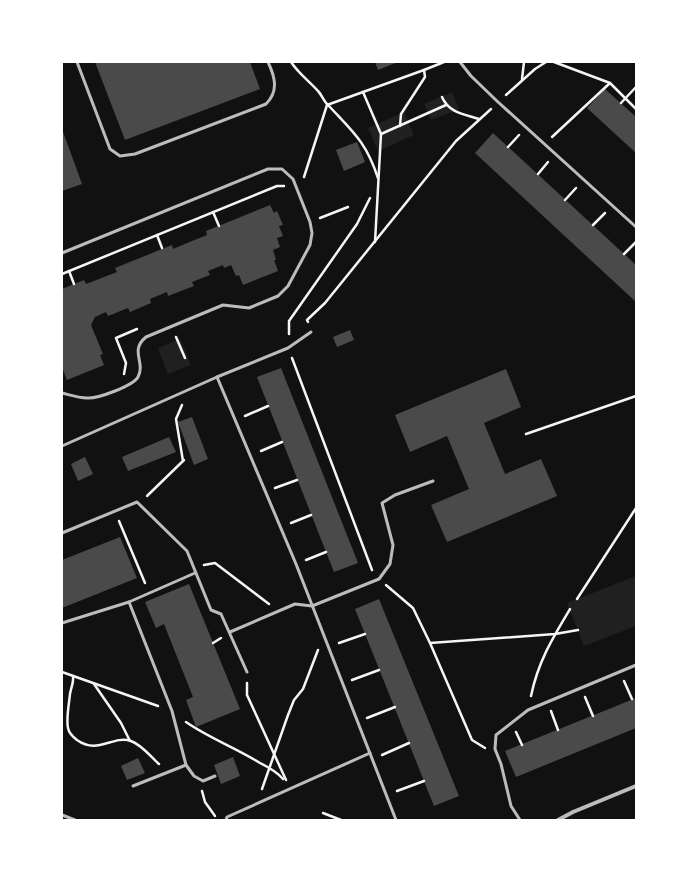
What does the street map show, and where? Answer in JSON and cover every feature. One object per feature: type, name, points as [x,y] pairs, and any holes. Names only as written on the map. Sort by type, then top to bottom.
[{"type":"street","points":[[558,820],[573,812],[636,786]]},
{"type":"lane","points":[[77,62],[110,149],[120,156],[135,154],[266,104],[273,97],[274,86],[273,74],[268,62]]},
{"type":"lane","points":[[460,62],[471,76],[498,102],[636,227]]},
{"type":"lane","points":[[62,253],[268,169],[282,169],[293,179],[310,222],[312,234],[310,245],[288,286],[278,296],[249,308],[224,305],[146,336],[139,342],[137,350],[140,369],[138,377],[131,383],[100,396],[87,398],[62,393]]},
{"type":"lane","points":[[62,446],[217,377],[288,348],[310,332]]},
{"type":"lane","points":[[217,377],[296,564],[396,820]]},
{"type":"lane","points":[[230,632],[295,604],[312,606],[377,579],[390,564],[392,545],[382,503],[395,495],[433,481]]},
{"type":"lane","points":[[62,533],[137,502],[187,551],[211,610],[221,614],[247,672]]},
{"type":"lane","points":[[62,623],[129,602],[195,573]]},
{"type":"lane","points":[[129,602],[172,711],[186,765],[198,779],[203,781],[215,776]]},
{"type":"lane","points":[[520,820],[511,806],[495,749],[496,735],[528,710],[636,665]]},
{"type":"lane","points":[[226,820],[227,817],[259,802],[370,753]]},
{"type":"lane","points":[[134,786],[186,765]]},
{"type":"lane","points":[[62,815],[75,820]]},
{"type":"path","points":[[291,62],[297,72],[319,92],[327,104],[360,138],[372,159],[379,180]]},
{"type":"path","points":[[327,104],[444,62]]},
{"type":"path","points":[[522,79],[524,62]]},
{"type":"path","points":[[310,332],[307,320],[325,303],[456,141],[522,79],[546,62]]},
{"type":"path","points":[[554,62],[610,83],[636,109]]},
{"type":"path","points":[[400,126],[401,114],[425,77],[424,70]]},
{"type":"path","points":[[545,144],[610,83]]},
{"type":"path","points":[[621,104],[636,87]]},
{"type":"path","points":[[363,92],[381,134],[375,242]]},
{"type":"path","points":[[442,97],[446,106],[454,111],[479,119]]},
{"type":"path","points":[[303,180],[327,104]]},
{"type":"path","points":[[381,134],[446,106]]},
{"type":"path","points":[[538,174],[555,154]]},
{"type":"path","points":[[565,200],[584,179]]},
{"type":"path","points":[[62,274],[277,186],[285,186],[290,191]]},
{"type":"path","points":[[370,198],[357,224],[289,321],[288,348],[377,579],[413,608],[430,643],[472,740],[480,746],[495,749]]},
{"type":"path","points":[[593,226],[612,205]]},
{"type":"path","points":[[310,222],[348,207]]},
{"type":"path","points":[[213,212],[219,226]]},
{"type":"path","points":[[157,235],[162,248]]},
{"type":"path","points":[[624,254],[636,242]]},
{"type":"path","points":[[69,271],[74,284]]},
{"type":"path","points":[[172,326],[185,358]]},
{"type":"path","points":[[526,434],[636,396]]},
{"type":"path","points":[[142,501],[184,460],[176,419],[184,400]]},
{"type":"path","points":[[235,420],[268,406]]},
{"type":"path","points":[[250,455],[282,442]]},
{"type":"path","points":[[266,492],[297,480]]},
{"type":"path","points":[[577,599],[636,508]]},
{"type":"path","points":[[115,511],[150,593]]},
{"type":"path","points":[[280,527],[311,515]]},
{"type":"path","points":[[296,564],[326,552]]},
{"type":"path","points":[[193,567],[215,563],[278,611]]},
{"type":"path","points":[[528,710],[535,676],[541,658],[570,609]]},
{"type":"path","points":[[430,643],[555,634],[578,630]]},
{"type":"path","points":[[329,647],[365,634]]},
{"type":"path","points":[[259,802],[269,768],[294,700],[303,689],[310,667],[324,636]]},
{"type":"path","points":[[343,684],[379,670]]},
{"type":"path","points":[[62,672],[172,711],[197,729],[239,750],[269,768],[280,776],[290,789]]},
{"type":"path","points":[[247,672],[247,695],[290,789]]},
{"type":"path","points":[[620,672],[632,699]]},
{"type":"path","points":[[73,676],[74,681],[70,692],[68,728],[72,737],[82,744],[91,747],[116,741],[130,741],[142,748],[167,773]]},
{"type":"path","points":[[93,683],[121,723],[130,741]]},
{"type":"path","points":[[581,688],[593,716]]},
{"type":"path","points":[[548,702],[558,730]]},
{"type":"path","points":[[357,722],[394,707]]},
{"type":"path","points":[[373,759],[409,743]]},
{"type":"path","points":[[198,779],[205,802],[217,820]]},
{"type":"path","points":[[386,795],[424,781]]},
{"type":"path","points":[[323,813],[341,820]]},
{"type":"shaded area","points":[[452,92],[459,109],[431,120],[424,104]]},
{"type":"shaded area","points":[[404,112],[414,135],[378,151],[368,128]]},
{"type":"shaded area","points":[[180,339],[191,365],[168,374],[158,348]]},
{"type":"shaded area","points":[[636,576],[636,626],[584,646],[567,603]]},
{"type":"building","points":[[95,62],[250,62],[260,89],[125,140]]},
{"type":"building","points":[[375,62],[398,62],[378,70]]},
{"type":"building","points":[[605,89],[636,117],[636,153],[587,108]]},
{"type":"building","points":[[62,129],[82,184],[62,191]]},
{"type":"building","points":[[493,133],[636,265],[636,302],[475,153]]},
{"type":"building","points":[[357,142],[365,162],[344,171],[336,150]]},
{"type":"building","points":[[270,205],[274,213],[277,211],[283,225],[279,226],[283,236],[277,238],[280,247],[273,250],[276,260],[274,260],[278,271],[243,285],[239,275],[236,276],[231,265],[224,268],[223,265],[208,271],[210,275],[192,282],[194,286],[168,296],[167,292],[150,299],[151,303],[130,312],[128,308],[108,316],[106,312],[95,317],[91,325],[103,354],[100,355],[104,365],[67,380],[63,370],[62,371],[62,289],[84,280],[86,284],[117,272],[115,268],[172,245],[173,249],[207,235],[206,231]]},
{"type":"building","points":[[350,330],[354,340],[337,347],[333,337]]},
{"type":"building","points":[[281,368],[358,563],[334,572],[257,377]]},
{"type":"building","points":[[506,369],[521,407],[484,423],[505,474],[541,459],[557,496],[447,542],[431,505],[469,489],[447,436],[410,452],[395,415]]},
{"type":"building","points":[[192,417],[208,459],[194,465],[178,422]]},
{"type":"building","points":[[169,437],[176,452],[128,471],[122,457]]},
{"type":"building","points":[[85,457],[93,474],[78,481],[71,464]]},
{"type":"building","points":[[120,537],[137,578],[62,608],[62,560]]},
{"type":"building","points":[[189,584],[240,709],[196,727],[186,700],[193,697],[164,624],[156,628],[145,602]]},
{"type":"building","points":[[379,599],[459,796],[434,806],[355,609]]},
{"type":"building","points":[[636,698],[636,728],[516,777],[505,751]]},
{"type":"building","points":[[233,757],[240,776],[221,784],[214,765]]},
{"type":"building","points":[[138,758],[145,773],[127,780],[121,766]]}]
